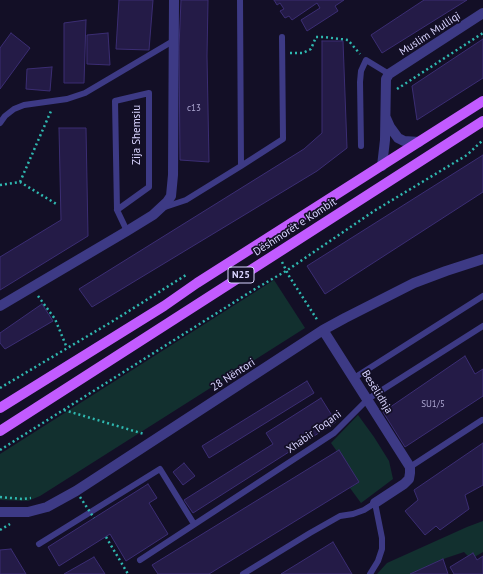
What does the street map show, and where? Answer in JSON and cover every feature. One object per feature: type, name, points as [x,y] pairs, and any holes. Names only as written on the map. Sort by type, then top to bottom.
[{"type":"main road","name":"Dëshmorët e Kombit","points":[[0,408],[164,306],[197,283],[483,101]]},
{"type":"main road","name":"Dëshmorët e Kombit","points":[[0,431],[483,121]]},
{"type":"street","points":[[0,306],[127,231],[162,207],[171,196],[173,175],[174,0]]},
{"type":"street","name":"Muslim Mulliqi","points":[[389,74],[483,13]]},
{"type":"street","points":[[382,166],[386,118],[385,85],[389,74]]},
{"type":"street","points":[[386,118],[390,127],[398,138],[404,141],[419,142]]},
{"type":"street","name":"28 Nëntori","points":[[0,512],[28,512],[47,508],[76,491],[323,330],[370,304],[414,283],[483,259]]},
{"type":"street","name":"Besëlidhja","points":[[323,330],[410,467]]},
{"type":"street","points":[[376,503],[409,479],[410,467]]},
{"type":"lane","points":[[240,0],[241,166]]},
{"type":"lane","points":[[162,207],[186,200],[282,139],[282,37]]},
{"type":"lane","points":[[0,123],[5,116],[14,109],[35,103],[55,102],[76,97],[85,93],[173,42]]},
{"type":"lane","points":[[361,146],[361,70],[366,60],[389,74]]},
{"type":"lane","name":"Zija Shemsiu","points":[[117,210],[149,188],[149,93],[115,101],[117,210],[127,231]]},
{"type":"lane","points":[[354,378],[483,296]]},
{"type":"lane","name":"Xhabir Toqani","points":[[140,560],[334,433],[368,399],[483,326]]},
{"type":"lane","points":[[410,467],[482,420]]},
{"type":"lane","points":[[39,544],[160,470],[194,524]]},
{"type":"lane","points":[[243,574],[340,516],[353,514],[376,503],[382,538],[382,549],[378,561],[370,574]]},
{"type":"path","points":[[396,89],[483,33]]},
{"type":"path","points":[[282,53],[303,53],[311,49],[316,37],[324,37],[348,40],[366,60]]},
{"type":"path","points":[[20,182],[55,102]]},
{"type":"path","points":[[0,450],[286,271],[374,211],[467,155],[483,140]]},
{"type":"path","points":[[0,185],[20,182],[58,206]]},
{"type":"path","points":[[278,252],[286,271],[323,330]]},
{"type":"path","points":[[0,388],[191,272]]},
{"type":"path","points":[[32,288],[55,319],[67,348]]},
{"type":"path","points":[[64,410],[158,438]]},
{"type":"path","points":[[80,497],[94,518]]},
{"type":"path","points":[[106,537],[128,574]]},
{"type":"green space","points":[[274,280],[305,328],[40,496],[28,501],[0,500],[0,454]]},
{"type":"green space","points":[[358,415],[389,461],[393,479],[361,503],[350,488],[359,482],[331,443]]},
{"type":"green space","points":[[483,521],[483,552],[471,559],[464,552],[446,558],[410,574],[377,574],[387,563]]},
{"type":"building","points":[[119,0],[153,0],[149,50],[116,49]]},
{"type":"building","points":[[181,0],[208,0],[207,56],[209,162],[180,160],[179,47]]},
{"type":"building","points":[[274,0],[344,0],[335,6],[338,11],[307,31],[301,20],[320,8],[317,3],[292,20],[289,16],[285,18],[280,11],[284,9],[280,3],[277,5]]},
{"type":"building","points":[[424,0],[467,0],[382,53],[371,35]]},
{"type":"building","points":[[86,20],[84,83],[64,83],[64,23]]},
{"type":"building","points":[[11,33],[30,48],[0,89],[0,48]]},
{"type":"building","points":[[108,33],[110,65],[87,64],[87,35]]},
{"type":"building","points":[[483,39],[483,78],[417,120],[412,86]]},
{"type":"building","points":[[322,41],[343,41],[347,148],[317,171],[92,307],[79,289],[304,149],[322,133]]},
{"type":"building","points":[[52,67],[50,91],[26,89],[27,69]]},
{"type":"building","points":[[59,128],[86,128],[88,236],[0,290],[0,257],[61,220]]},
{"type":"building","points":[[483,155],[483,192],[325,294],[307,266]]},
{"type":"building","points":[[42,304],[53,321],[5,349],[0,343],[0,333]]},
{"type":"building","points":[[465,356],[475,374],[483,369],[483,396],[405,447],[383,412]]},
{"type":"building","points":[[307,381],[314,393],[209,458],[202,446]]},
{"type":"building","points":[[321,398],[336,422],[193,513],[184,500],[273,444],[266,433]]},
{"type":"building","points":[[483,443],[483,485],[465,495],[469,509],[440,530],[436,526],[425,535],[405,511],[418,500],[414,490]]},
{"type":"building","points":[[339,450],[359,482],[209,574],[158,574],[152,565]]},
{"type":"building","points":[[184,463],[195,476],[183,485],[173,472]]},
{"type":"building","points":[[148,484],[157,498],[149,503],[168,534],[126,561],[110,534],[59,566],[48,547]]},
{"type":"building","points":[[333,542],[352,574],[281,574]]},
{"type":"building","points":[[11,549],[26,574],[0,574],[0,550]]},
{"type":"building","points":[[473,553],[477,560],[483,556],[483,574],[454,574],[450,567]]},
{"type":"building","points":[[94,557],[105,574],[64,574]]},
{"type":"building","points":[[443,559],[448,574],[410,574]]}]
